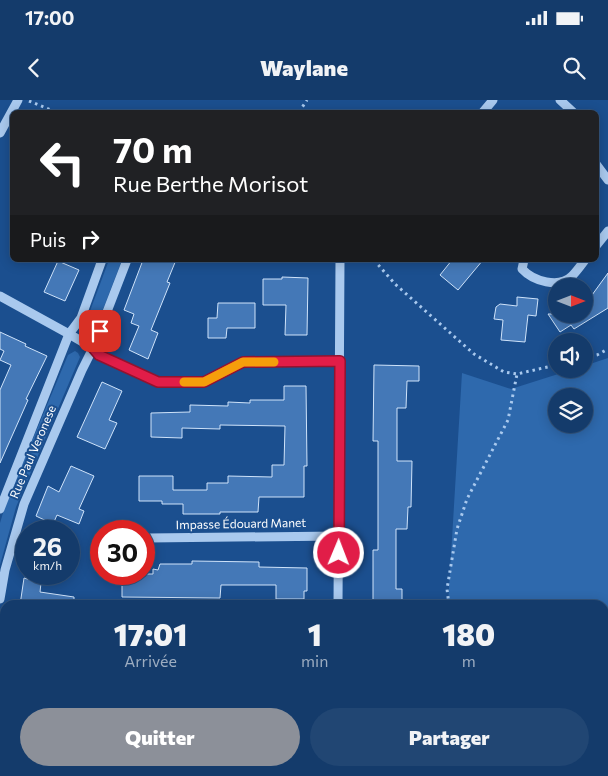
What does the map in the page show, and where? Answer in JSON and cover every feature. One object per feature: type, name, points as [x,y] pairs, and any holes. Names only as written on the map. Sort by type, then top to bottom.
[{"type":"street","points":[[485,110],[493,100]]},
{"type":"street","points":[[560,100],[571,110]]},
{"type":"street","points":[[0,133],[10,115]]},
{"type":"street","points":[[599,168],[608,180]]},
{"type":"street","points":[[599,242],[608,231]]},
{"type":"street","name":"Rue Paul Veronese","points":[[0,509],[69,334],[81,318],[101,262]]},
{"type":"street","name":"Rue Paul Veronese","points":[[0,598],[5,570],[24,504],[84,364],[93,348],[126,262]]},
{"type":"street","points":[[338,600],[340,262]]},
{"type":"street","points":[[524,262],[522,268],[526,273],[548,282],[565,280],[572,276],[580,262]]},
{"type":"street","points":[[0,296],[93,348],[99,355],[158,382],[204,382],[243,362],[340,361]]},
{"type":"street","name":"Impasse Édouard Manet","points":[[155,538],[339,536]]},
{"type":"path","points":[[27,100],[51,110]]},
{"type":"path","points":[[376,262],[395,284],[474,354],[504,372],[517,374],[548,366]]},
{"type":"path","points":[[593,356],[608,349]]},
{"type":"path","points":[[448,600],[446,589],[457,529],[467,499],[508,420],[517,374]]},
{"type":"shaded area","points":[[108,262],[121,262],[93,334],[87,334],[84,327]]},
{"type":"shaded area","points":[[75,351],[80,357],[16,507],[0,565],[0,523],[6,503],[68,355]]},
{"type":"shaded area","points":[[608,358],[608,600],[448,600],[462,373],[511,389],[548,377],[593,378],[593,363]]},
{"type":"building","points":[[58,262],[79,270],[65,301],[44,292]]},
{"type":"building","points":[[142,262],[175,262],[167,282],[170,283],[151,330],[158,333],[148,359],[129,350],[139,326],[131,323],[134,314],[124,310]]},
{"type":"building","points":[[450,262],[481,262],[458,290],[440,275]]},
{"type":"building","points":[[608,273],[608,308],[593,317],[593,294]]},
{"type":"building","points":[[282,277],[308,278],[307,335],[285,335],[286,305],[263,305],[263,279],[282,279]]},
{"type":"building","points":[[517,297],[538,299],[536,316],[528,315],[525,342],[501,340],[503,320],[494,319],[496,307],[500,304],[517,306]]},
{"type":"building","points":[[218,303],[255,303],[255,328],[227,328],[226,338],[208,338],[208,318],[217,318]]},
{"type":"building","points":[[554,323],[584,323],[574,329],[571,325],[560,332]]},
{"type":"building","points":[[0,332],[47,356],[26,399],[28,400],[0,463],[0,390],[11,365],[0,360],[4,351],[0,349]]},
{"type":"building","points":[[374,365],[419,366],[419,381],[407,381],[406,408],[397,408],[397,461],[412,461],[411,507],[408,507],[407,529],[396,529],[396,589],[402,589],[402,600],[373,600],[373,550],[378,550],[378,441],[373,441]]},
{"type":"building","points":[[102,382],[122,391],[109,420],[117,423],[105,449],[77,437]]},
{"type":"building","points":[[284,386],[306,386],[307,466],[304,466],[304,497],[259,497],[258,512],[220,512],[220,514],[183,514],[183,504],[162,504],[162,501],[139,501],[139,476],[173,476],[173,490],[207,490],[207,483],[228,483],[228,476],[272,477],[272,465],[284,465],[285,426],[220,425],[220,429],[182,428],[182,438],[151,437],[151,413],[190,412],[190,405],[228,406],[228,402],[250,403],[250,400],[284,400]]},
{"type":"building","points":[[71,466],[94,476],[79,509],[84,511],[80,521],[69,520],[57,515],[55,520],[44,520],[36,516],[48,486],[59,492]]},
{"type":"building","points":[[192,561],[259,562],[259,567],[307,568],[307,591],[304,591],[304,599],[276,599],[276,585],[221,585],[220,598],[122,597],[122,585],[155,585],[155,569],[158,570],[160,564],[192,564]]},
{"type":"building","points":[[23,585],[41,585],[40,592],[74,597],[74,600],[21,600]]},
{"type":"slow traffic","points":[[184,382],[204,382],[243,362],[274,362]]},
{"type":"route","points":[[100,331],[93,348],[99,355],[158,382],[204,382],[243,362],[340,361],[339,553]]}]
